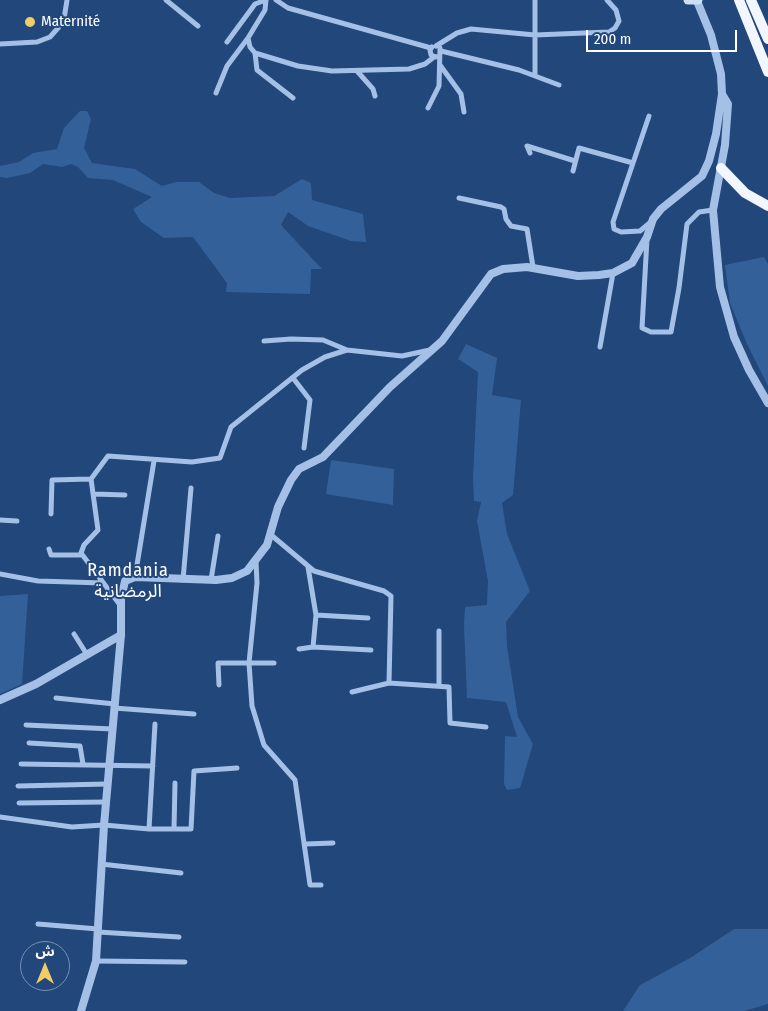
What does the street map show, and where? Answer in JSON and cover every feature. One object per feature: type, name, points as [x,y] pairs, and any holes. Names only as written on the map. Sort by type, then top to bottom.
[{"type":"highway","points":[[739,0],[768,72]]},
{"type":"highway","points":[[751,0],[768,39]]},
{"type":"highway","points":[[721,168],[745,194],[768,206]]},
{"type":"main road","points":[[688,0],[697,0]]},
{"type":"street","points":[[0,44],[38,42],[50,37],[64,19],[67,0]]},
{"type":"street","points":[[166,0],[198,26]]},
{"type":"street","points":[[216,93],[227,66],[248,38],[265,10],[266,0],[255,4],[228,42]]},
{"type":"street","points":[[276,0],[288,8],[434,47],[440,65],[439,86],[428,108]]},
{"type":"street","points":[[535,0],[536,75]]},
{"type":"street","points":[[559,85],[536,75],[430,53],[434,47],[457,34],[471,29],[535,35],[608,32],[615,28],[619,21],[616,10],[607,0]]},
{"type":"street","points":[[650,116],[613,222],[614,228],[621,232],[640,231],[671,200],[694,185],[702,176],[709,161],[716,134],[722,94],[716,54],[697,0]]},
{"type":"street","points":[[248,38],[250,47],[255,53],[257,70],[293,98]]},
{"type":"street","points":[[255,53],[315,70],[358,71],[409,69],[425,64],[438,55]]},
{"type":"street","points":[[440,65],[461,94],[464,112]]},
{"type":"street","points":[[358,71],[373,90],[375,96]]},
{"type":"street","points":[[722,94],[728,104],[721,168],[713,210],[716,263],[734,337],[749,370],[768,403]]},
{"type":"street","points":[[530,154],[527,146],[575,161]]},
{"type":"street","points":[[572,171],[579,148],[633,163]]},
{"type":"street","points":[[459,198],[501,207],[504,209],[506,219],[511,226],[527,229],[533,267]]},
{"type":"street","points":[[653,219],[648,237],[642,328],[651,332],[671,332],[687,224],[699,212],[713,210]]},
{"type":"street","points":[[81,1011],[96,961],[107,784],[121,635],[121,607],[125,581],[135,577],[211,580],[232,578],[246,571],[267,545],[278,507],[291,480],[299,469],[323,456],[390,387],[433,349],[456,323],[491,274],[504,269],[533,267],[578,276],[613,273],[632,263],[648,237]]},
{"type":"street","points":[[600,347],[613,273]]},
{"type":"street","points":[[264,341],[323,340],[347,350],[402,356],[433,349]]},
{"type":"street","points":[[121,607],[82,555],[81,548],[98,530],[91,479],[108,456],[124,456],[154,461],[192,462],[220,458],[231,427],[292,378],[325,357],[347,350]]},
{"type":"street","points":[[292,378],[310,400],[304,448]]},
{"type":"street","points":[[135,577],[154,461]]},
{"type":"street","points":[[51,514],[52,480],[91,479]]},
{"type":"street","points":[[183,580],[191,488]]},
{"type":"street","points":[[94,494],[125,495]]},
{"type":"street","points":[[0,520],[17,520]]},
{"type":"street","points":[[270,534],[308,567],[384,591],[391,596],[389,682]]},
{"type":"street","points":[[211,580],[218,536]]},
{"type":"street","points":[[49,549],[51,555],[82,555]]},
{"type":"street","points":[[256,561],[257,583],[249,663],[252,706],[264,745],[295,780],[306,844],[310,885],[321,885]]},
{"type":"street","points":[[308,567],[316,615],[312,647]]},
{"type":"street","points":[[0,576],[38,581],[103,583]]},
{"type":"street","points":[[316,615],[368,618]]},
{"type":"street","points":[[439,631],[439,686]]},
{"type":"street","points":[[74,634],[86,653]]},
{"type":"street","points":[[0,700],[36,684],[86,653],[121,635]]},
{"type":"street","points":[[299,649],[312,647],[371,650]]},
{"type":"street","points":[[219,685],[218,664],[274,663]]},
{"type":"street","points":[[352,692],[389,682],[449,687],[450,723],[486,727]]},
{"type":"street","points":[[56,698],[194,714]]},
{"type":"street","points":[[149,829],[155,724]]},
{"type":"street","points":[[26,725],[112,729]]},
{"type":"street","points":[[29,743],[80,746],[83,764]]},
{"type":"street","points":[[21,764],[153,766]]},
{"type":"street","points":[[0,817],[72,827],[104,825],[174,829],[192,827],[194,771],[237,768]]},
{"type":"street","points":[[174,829],[175,783]]},
{"type":"street","points":[[18,786],[107,784]]},
{"type":"street","points":[[19,803],[106,802]]},
{"type":"street","points":[[306,844],[333,843]]},
{"type":"street","points":[[101,864],[181,873]]},
{"type":"street","points":[[38,924],[98,931],[180,937]]},
{"type":"street","points":[[96,961],[185,962]]},
{"type":"shaded area","points":[[80,111],[87,111],[91,119],[84,148],[92,163],[135,169],[162,186],[176,182],[199,182],[214,193],[230,198],[274,196],[302,179],[311,183],[312,200],[363,214],[366,242],[351,241],[308,226],[288,212],[281,225],[322,269],[311,269],[310,294],[226,292],[227,283],[193,237],[164,238],[141,222],[133,209],[152,197],[113,180],[88,178],[78,167],[71,164],[62,167],[43,164],[30,173],[7,178],[0,177],[0,166],[19,162],[33,153],[57,149],[64,128]]},
{"type":"shaded area","points":[[764,257],[768,264],[768,386],[747,344],[730,303],[725,265]]},
{"type":"shaded area","points":[[466,344],[497,358],[492,395],[521,400],[513,495],[502,503],[507,534],[530,591],[506,622],[507,646],[518,717],[533,744],[520,788],[507,790],[504,784],[505,736],[517,737],[506,702],[467,698],[465,607],[487,605],[488,581],[477,521],[481,502],[474,501],[473,478],[478,372],[458,359]]},
{"type":"shaded area","points":[[331,460],[394,469],[393,505],[326,494]]},
{"type":"shaded area","points":[[28,594],[22,684],[0,694],[0,596]]},
{"type":"shaded area","points":[[734,929],[768,929],[768,1004],[744,1011],[623,1011],[640,985],[690,958]]},
{"type":"place","name":"Maternité","points":[[30,22]]},
{"type":"district","name":"Ramdania الرمضانية","points":[[128,581]]}]
